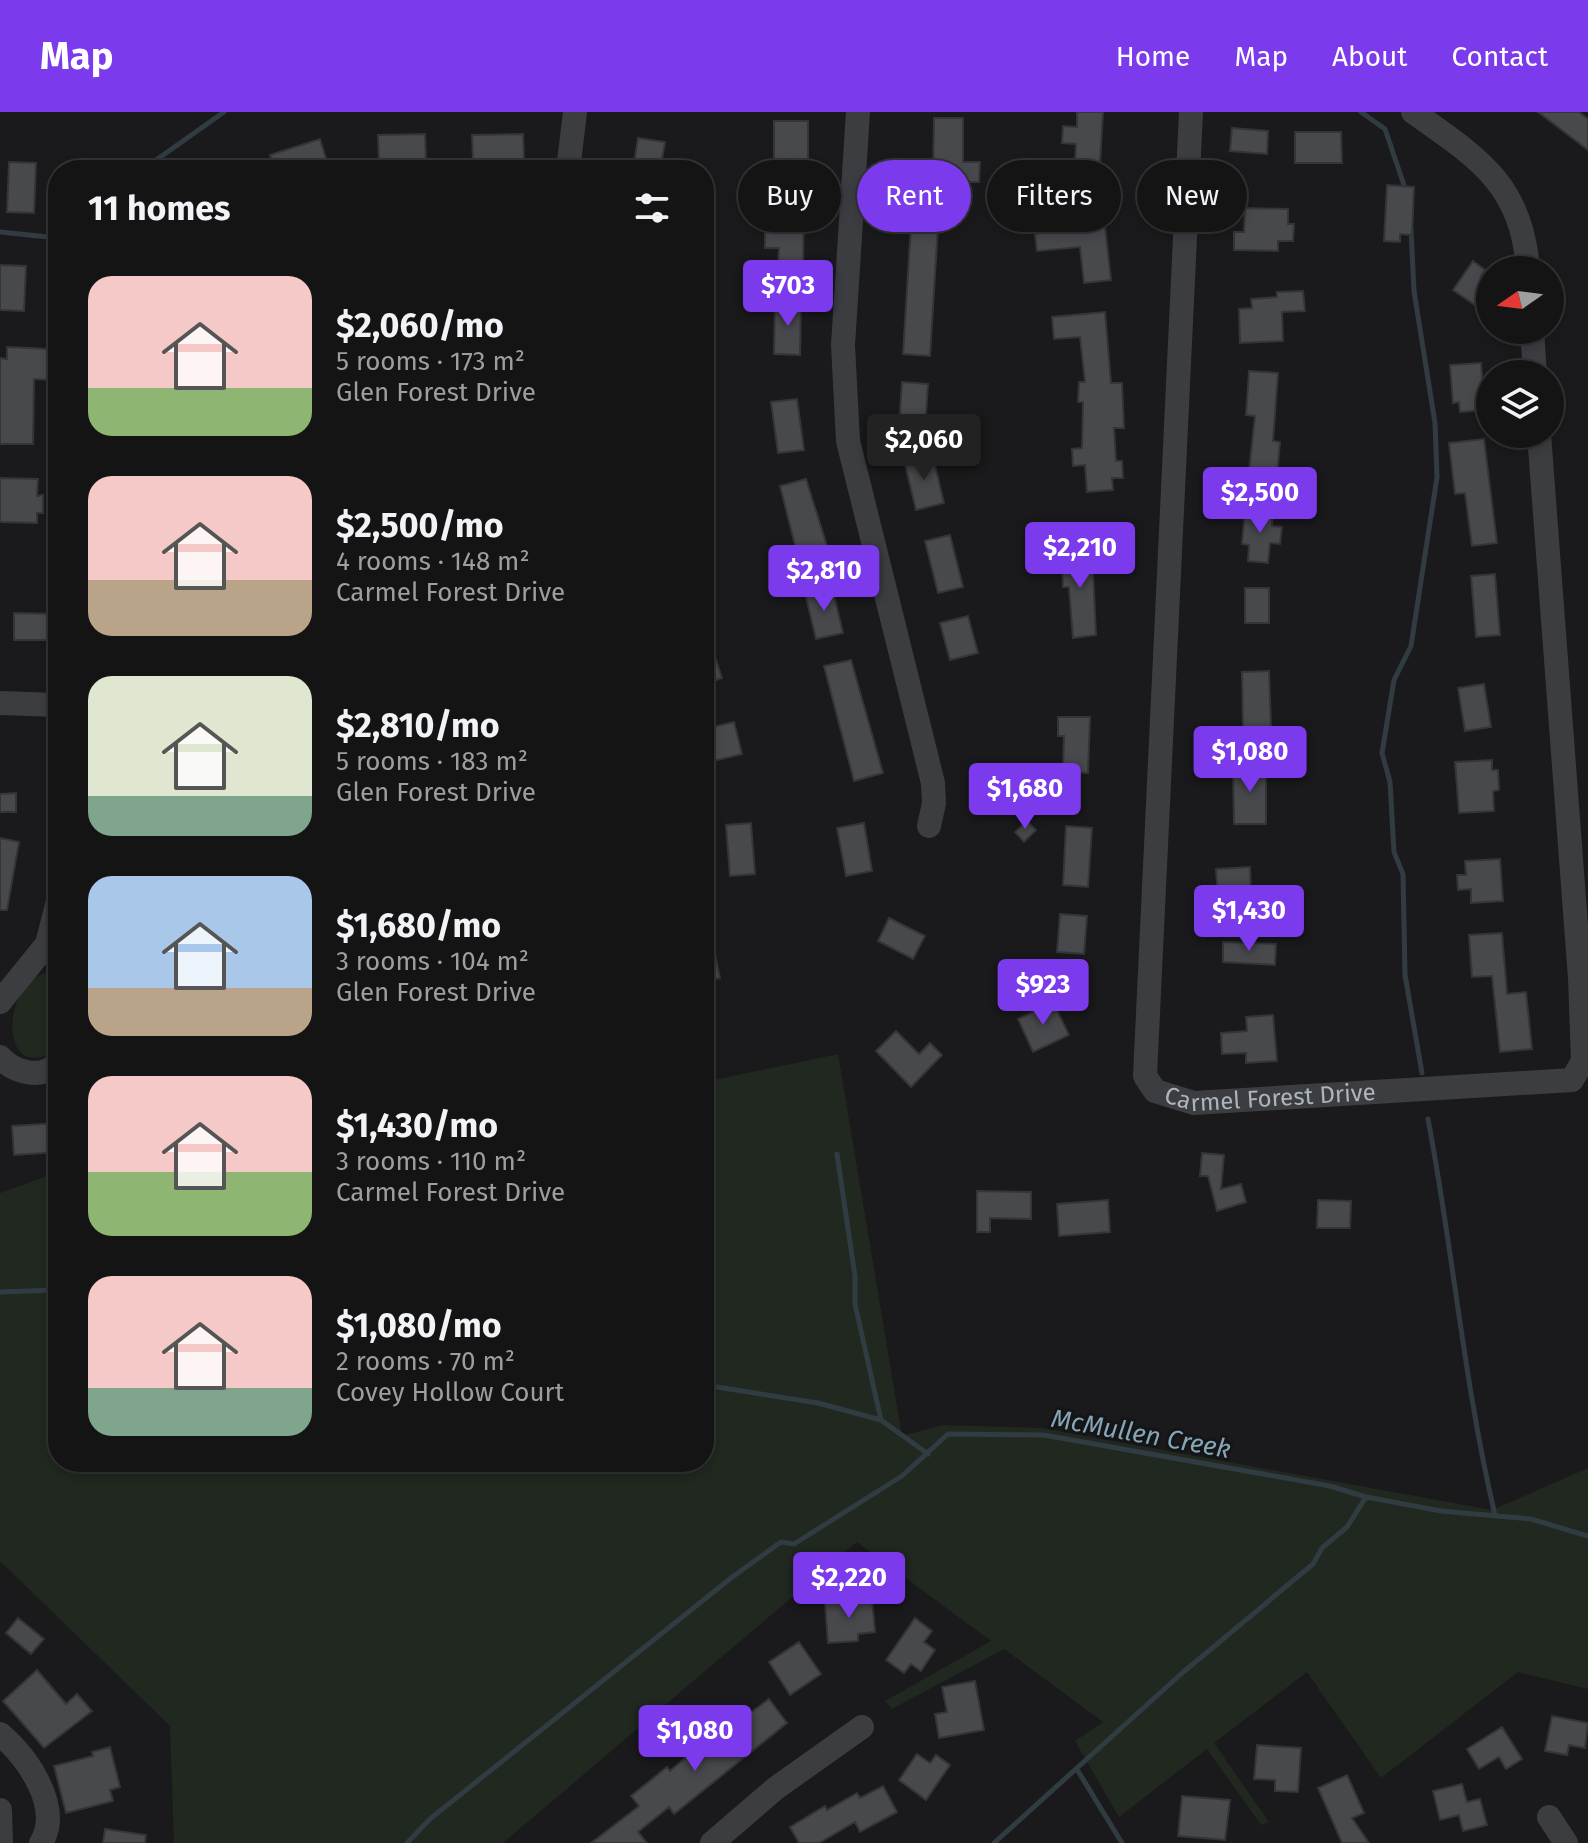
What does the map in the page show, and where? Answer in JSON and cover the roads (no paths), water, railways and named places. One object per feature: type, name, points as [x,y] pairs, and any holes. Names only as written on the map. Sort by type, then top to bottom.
[{"type":"street","points":[[569,160],[575,112]]},
{"type":"street","points":[[858,112],[843,345],[846,429],[927,754],[934,803],[929,826]]},
{"type":"street","name":"Carmel Forest Drive","points":[[1191,112],[1145,1076],[1155,1091],[1194,1103],[1572,1080],[1580,1072],[1583,1061],[1580,978],[1540,448]]},
{"type":"street","points":[[1413,112],[1482,165],[1508,193],[1522,225],[1526,256]]},
{"type":"street","points":[[0,703],[48,705]]},
{"type":"street","points":[[0,1002],[48,958]]},
{"type":"street","points":[[0,1057],[8,1066],[28,1073],[48,1071]]},
{"type":"street","points":[[712,1843],[776,1788],[862,1727]]},
{"type":"street","points":[[0,1734],[15,1747],[34,1775],[45,1801],[47,1834],[41,1843]]},
{"type":"street","points":[[0,1810],[1,1843]]},
{"type":"street","points":[[1549,1817],[1566,1843]]},
{"type":"waterway","points":[[156,160],[224,112]]},
{"type":"waterway","points":[[1361,112],[1385,129],[1406,191]]},
{"type":"waterway","points":[[1411,229],[1414,291],[1435,423],[1437,477],[1411,646],[1394,680],[1382,753],[1390,782],[1394,852],[1403,874],[1405,975],[1422,1073]]},
{"type":"waterway","points":[[0,232],[48,237]]},
{"type":"waterway","points":[[1428,1119],[1475,1416],[1495,1515]]},
{"type":"waterway","points":[[837,1154],[855,1276],[855,1304],[881,1420]]},
{"type":"waterway","name":"McMullen Creek","points":[[0,1292],[48,1290]]},
{"type":"waterway","name":"McMullen Creek","points":[[714,1387],[818,1403],[881,1420],[928,1454]]},
{"type":"waterway","name":"McMullen Creek","points":[[407,1843],[430,1819],[731,1578],[781,1542],[794,1544],[902,1476],[948,1434],[1044,1435],[1330,1486],[1366,1497],[1441,1511],[1531,1519],[1588,1536]]},
{"type":"waterway","points":[[994,1843],[1181,1674],[1313,1564],[1322,1548],[1347,1527],[1366,1497]]},
{"type":"waterway","points":[[1078,1771],[1122,1843]]}]
